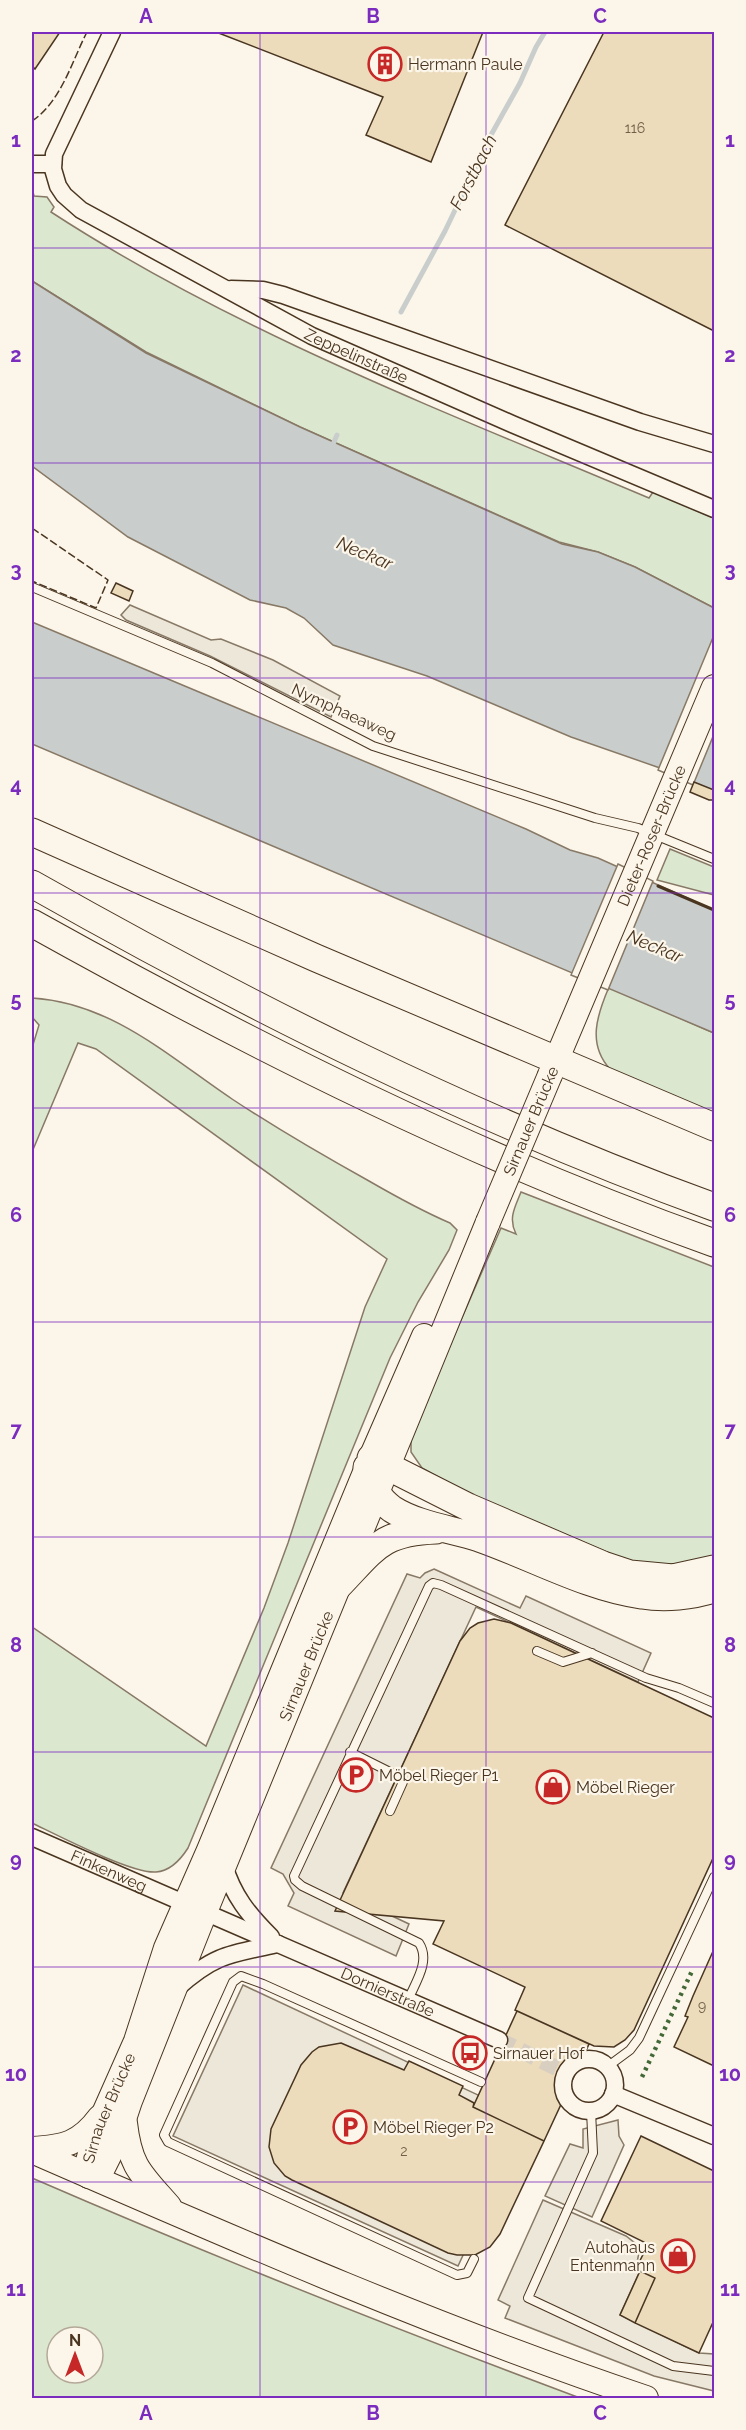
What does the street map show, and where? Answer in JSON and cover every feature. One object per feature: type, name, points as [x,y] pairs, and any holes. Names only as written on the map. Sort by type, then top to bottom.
[{"type":"highway","points":[[32,832],[316,958],[553,1068],[714,1127]]},
{"type":"highway","points":[[32,884],[146,949],[316,1036],[456,1102],[569,1151],[714,1207]]},
{"type":"highway","points":[[32,923],[132,979],[298,1065],[454,1138],[714,1244]]},
{"type":"highway","points":[[682,1232],[714,1251]]},
{"type":"highway","points":[[714,1569],[673,1578],[630,1574],[468,1507],[376,1463],[369,1477],[376,1494],[399,1513],[517,1552],[618,1591],[663,1597],[714,1589]]},
{"type":"highway","points":[[339,1586],[369,1552],[385,1539],[407,1533],[448,1529]]},
{"type":"main road","name":"Dieter-Roser-Brücke","points":[[574,1020],[662,838],[714,687]]},
{"type":"main road","name":"Sirnauer Brücke","points":[[89,2176],[88,2161],[113,2116],[173,1992],[195,1907],[376,1463],[427,1330],[488,1222],[574,1020]]},
{"type":"main road","name":"Sirnauer Brücke","points":[[113,2116],[166,1948],[224,1865],[376,1494]]},
{"type":"main road","points":[[32,2150],[68,2144],[113,2116],[134,2165],[175,2212]]},
{"type":"main road","points":[[32,2150],[471,2336],[646,2398]]},
{"type":"street","points":[[32,164],[53,164],[59,139],[112,32]]},
{"type":"street","name":"Zeppelinstraße","points":[[53,164],[61,191],[81,210],[312,336],[714,509]]},
{"type":"street","points":[[228,289],[278,293],[640,422],[714,444]]},
{"type":"street","name":"Finkenweg","points":[[32,1837],[195,1907]]},
{"type":"street","name":"Dornierstraße","points":[[224,1865],[229,1882],[243,1908],[278,1944]]},
{"type":"street","name":"Dornierstraße","points":[[195,1907],[499,2040]]},
{"type":"street","points":[[173,1992],[201,1967],[222,1956],[278,1944]]},
{"type":"street","points":[[586,2060],[597,2061],[607,2067],[613,2077],[613,2094],[603,2107],[591,2111],[575,2107],[567,2100],[563,2089],[565,2077],[572,2066],[586,2060]]},
{"type":"street","points":[[613,2094],[714,2136]]},
{"type":"lane","name":"Nymphaeaweg","points":[[32,587],[212,663],[373,746],[595,818],[638,828],[714,859]]},
{"type":"lane","points":[[408,2000],[424,1963],[419,1943],[302,1886],[294,1876],[429,1586],[437,1583],[646,1678],[679,1688],[714,1703]]},
{"type":"lane","points":[[537,1651],[563,1662],[592,1653]]},
{"type":"lane","points":[[350,1752],[390,1771],[403,1780],[390,1810]]},
{"type":"lane","points":[[607,2067],[630,2050],[639,2038],[714,1876]]},
{"type":"lane","points":[[474,2259],[467,2273],[457,2275],[168,2142],[164,2135],[233,1982],[241,1976],[481,2082]]},
{"type":"lane","points":[[591,2111],[593,2153],[528,2298],[673,2366],[714,2371]]},
{"type":"green space","points":[[32,188],[34,196],[47,197],[54,207],[51,212],[122,256],[268,333],[420,402],[649,498],[653,492],[714,518],[714,608],[635,567],[598,552],[559,542],[300,427],[146,352],[32,281]]},
{"type":"green space","points":[[670,849],[714,867],[714,895],[657,880]]},
{"type":"green space","points":[[609,987],[714,1033],[714,1115],[610,1069],[598,1050],[596,1039],[598,1019]]},
{"type":"green space","points":[[32,998],[61,1002],[88,1010],[138,1034],[282,1131],[399,1198],[450,1223],[457,1230],[449,1250],[418,1302],[390,1358],[188,1848],[171,1867],[156,1872],[113,1861],[32,1823],[32,1627],[206,1746],[264,1608],[288,1543],[365,1307],[387,1259],[96,1049],[78,1043],[32,1152],[32,1048],[39,1025],[32,1017]]},
{"type":"green space","points":[[521,1192],[714,1267],[714,1562],[699,1565],[633,1563],[469,1494],[422,1468],[411,1452],[411,1435],[501,1228],[516,1234],[512,1218]]},
{"type":"green space","points":[[32,2178],[304,2291],[580,2398],[32,2398]]},
{"type":"shaded area","points":[[130,605],[211,640],[221,639],[273,660],[340,696],[331,717],[210,656],[126,620],[121,615]]},
{"type":"shaded area","name":"Möbel Rieger P1","points":[[434,1569],[520,1608],[526,1596],[651,1653],[638,1682],[476,1607],[343,1893],[409,1924],[396,1956],[288,1906],[294,1893],[283,1874],[271,1868],[407,1574],[420,1578]]},
{"type":"shaded area","name":"Möbel Rieger P2","points":[[243,1985],[527,2118],[458,2266],[173,2136]]},
{"type":"shaded area","points":[[618,2120],[619,2136],[624,2145],[592,2217],[545,2196],[570,2144],[583,2148],[583,2129]]},
{"type":"shaded area","points":[[543,2200],[626,2236],[640,2247],[636,2268],[640,2271],[620,2315],[699,2353],[714,2354],[714,2391],[654,2376],[505,2318],[510,2306],[498,2300]]},
{"type":"water","name":"Neckar","points":[[32,281],[146,353],[300,427],[562,544],[598,552],[635,567],[714,608],[714,791],[660,768],[571,737],[427,676],[333,645],[304,618],[286,608],[250,600],[128,537],[32,466]]},
{"type":"water","name":"Neckar","points":[[32,622],[526,829],[570,850],[598,858],[714,910],[714,1033],[32,744]]},
{"type":"pier","points":[[714,635],[714,734],[693,785],[658,770]]},
{"type":"pier","points":[[618,864],[653,881],[608,990],[571,975]]},
{"type":"building","points":[[32,32],[60,32],[35,69],[32,66]]},
{"type":"building","name":"Hermann Paule","points":[[216,32],[483,32],[431,162],[366,135],[383,97]]},
{"type":"building","points":[[604,32],[714,32],[714,331],[505,225]]},
{"type":"building","points":[[116,583],[133,591],[129,601],[111,593]]},
{"type":"building","points":[[694,782],[714,790],[714,800],[690,792]]},
{"type":"building","name":"Möbel Rieger","points":[[494,1619],[511,1623],[714,1718],[714,1856],[634,2030],[614,2047],[594,2046],[515,2010],[525,1987],[433,1944],[444,1921],[335,1911],[460,1641],[470,1628],[478,1623]]},
{"type":"building","points":[[714,1949],[714,2066],[674,2047]]},
{"type":"building","points":[[517,2011],[589,2044],[544,2141],[473,2107]]},
{"type":"building","name":"Möbel Rieger P2","points":[[341,2043],[404,2070],[409,2061],[463,2086],[459,2095],[474,2103],[473,2107],[544,2141],[500,2234],[490,2247],[475,2255],[448,2253],[292,2180],[285,2176],[274,2163],[269,2147],[271,2129],[301,2065],[319,2047]]},
{"type":"building","name":"Autohaus Entenmann","points":[[641,2136],[714,2171],[714,2320],[699,2353],[635,2323],[655,2278],[636,2269],[648,2244],[601,2221]]},
{"type":"building","points":[[640,2271],[655,2278],[635,2323],[620,2315]]},
{"type":"waterway","name":"Forstbach","points":[[401,312],[445,231],[491,135],[545,32]]},
{"type":"waterway","name":"Forstbach","points":[[334,442],[337,435]]},
{"type":"tunnel","points":[[499,2040],[567,2073]]},
{"type":"hedge","points":[[642,2077],[693,1969]]},
{"type":"fence","points":[[32,121],[51,103],[58,92],[87,32]]},
{"type":"fence","points":[[32,528],[108,580],[96,608],[32,581]]},
{"type":"wall","points":[[658,886],[714,910]]},
{"type":"place","name":"Hermann Paule","points":[[385,64]]},
{"type":"place","name":"Möbel Rieger P1","points":[[356,1775]]},
{"type":"place","name":"Möbel Rieger","points":[[553,1787]]},
{"type":"place","name":"Sirnauer Hof","points":[[470,2053]]},
{"type":"place","name":"Möbel Rieger P2","points":[[350,2127]]},
{"type":"place","name":"Autohaus Entenmann","points":[[678,2256]]}]
